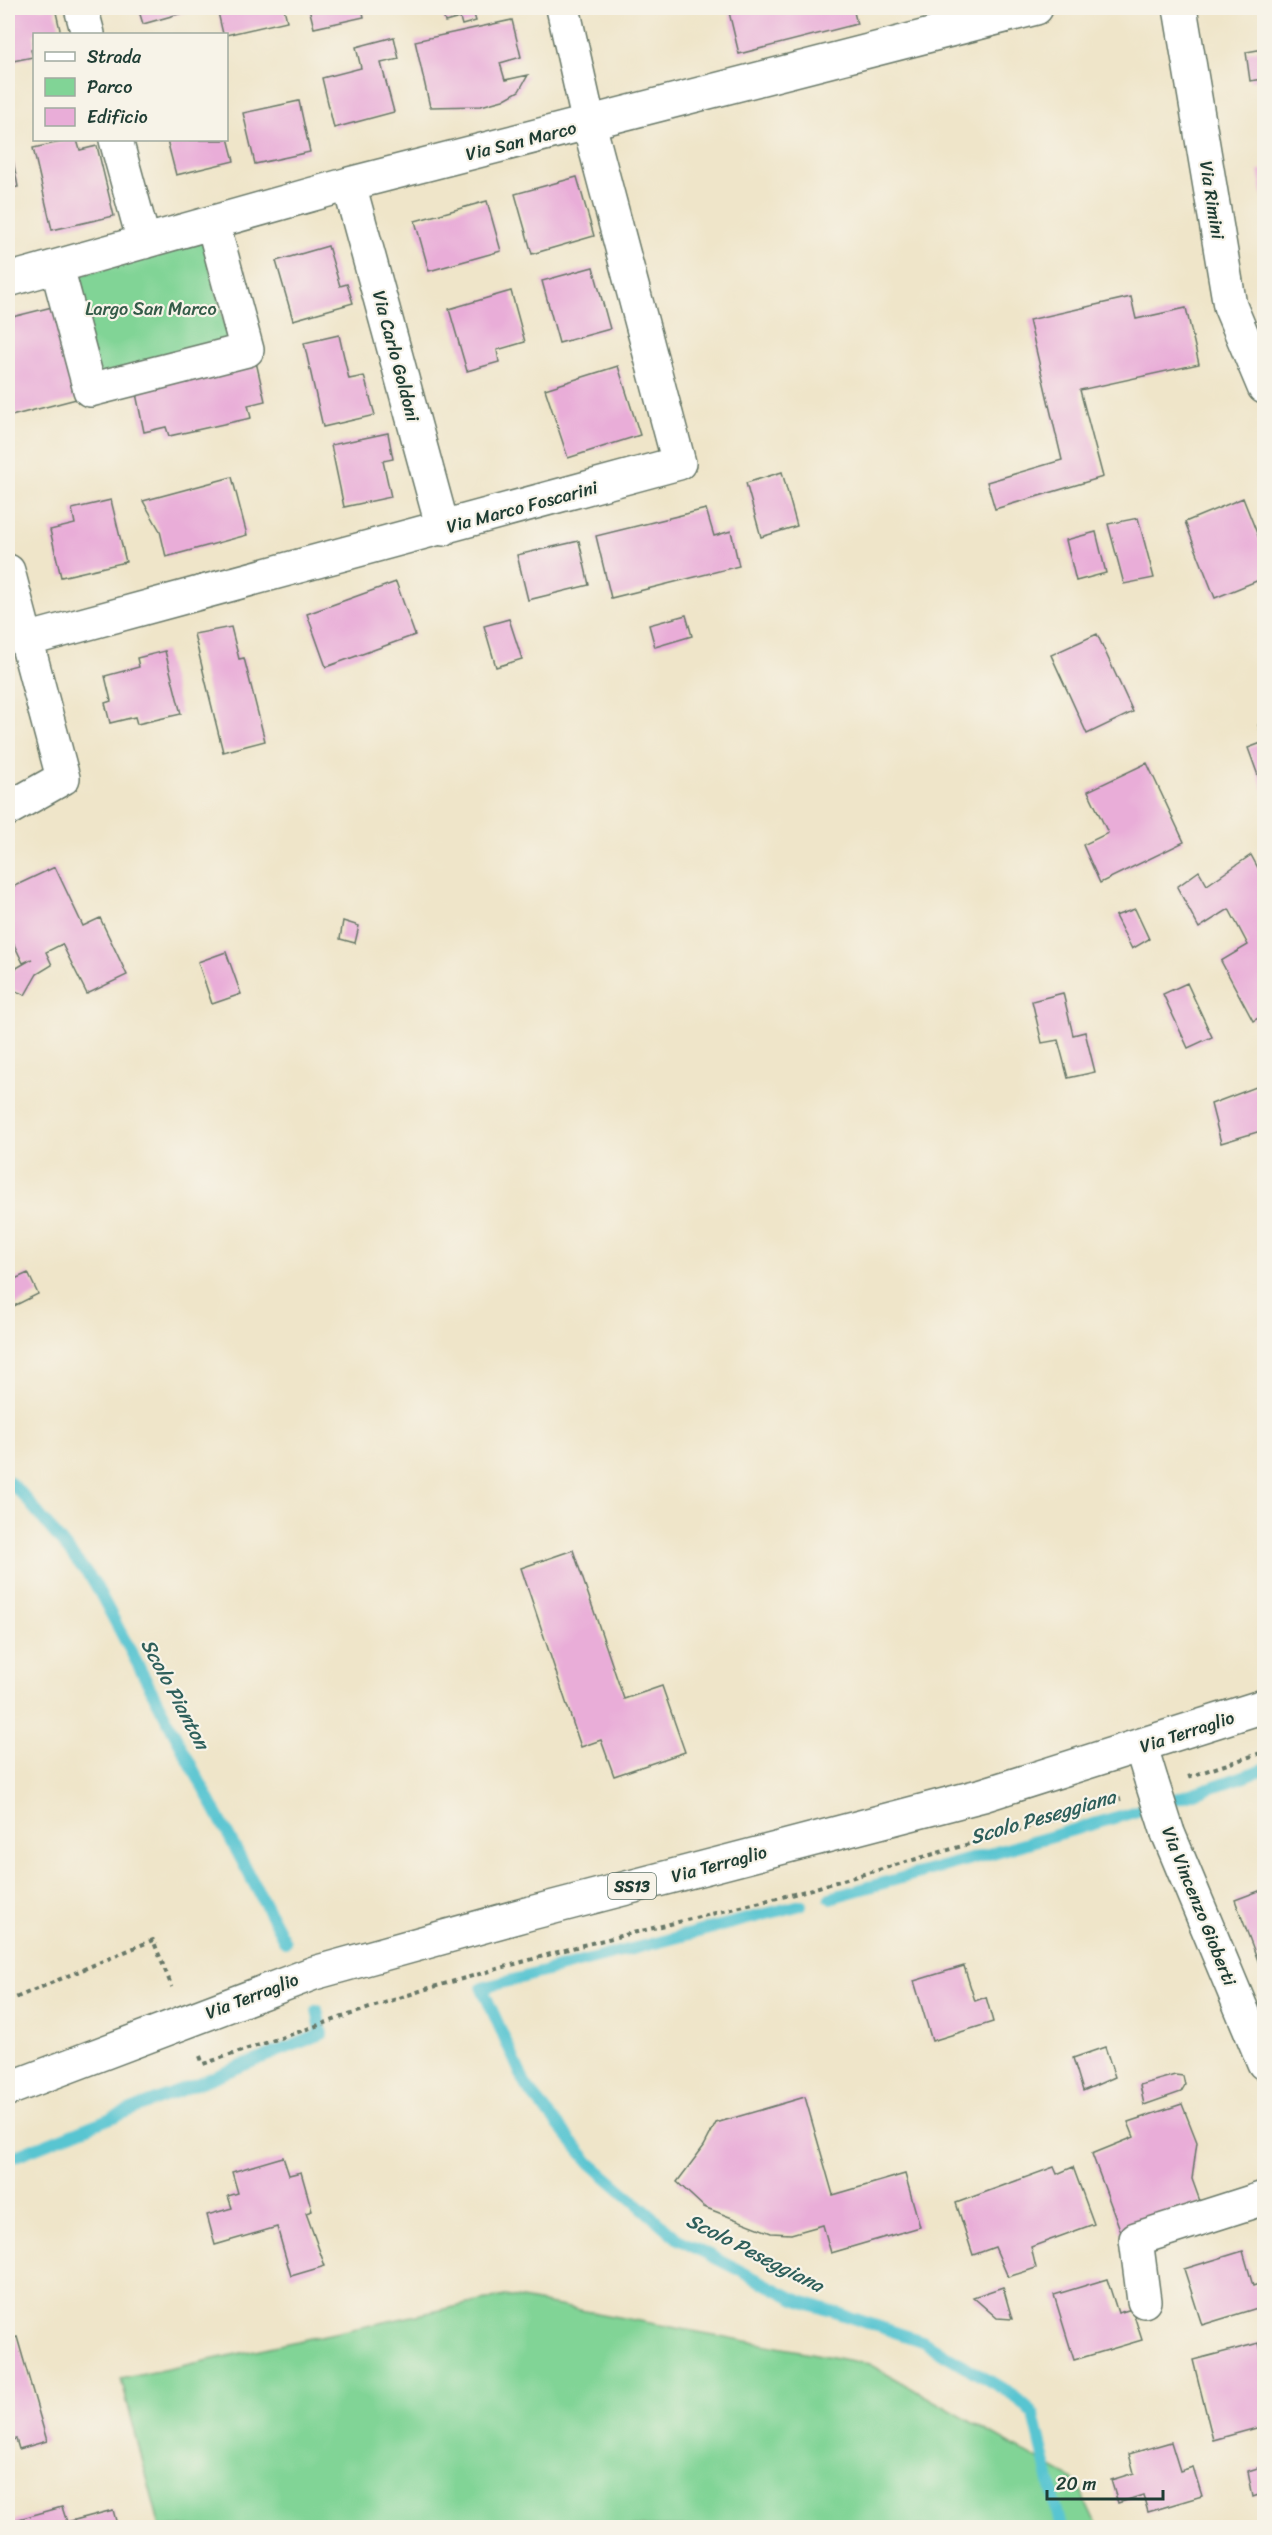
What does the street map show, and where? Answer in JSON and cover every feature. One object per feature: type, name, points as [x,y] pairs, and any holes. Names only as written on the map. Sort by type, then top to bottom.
[{"type":"street","points":[[81,8],[88,33]]},
{"type":"street","points":[[563,8],[589,124]]},
{"type":"street","name":"Via San Marco","points":[[8,280],[350,184],[1036,8]]},
{"type":"street","name":"Via Rimini","points":[[1180,8],[1230,306],[1264,387]]},
{"type":"street","name":"Via Marco Foscarini","points":[[27,640],[443,529],[679,463],[589,124]]},
{"type":"street","points":[[116,141],[144,242]]},
{"type":"street","name":"Via Carlo Goldoni","points":[[350,184],[443,529]]},
{"type":"street","points":[[57,267],[90,390],[247,350],[213,224]]},
{"type":"street","points":[[8,571],[63,778],[8,809]]},
{"type":"street","name":"Via Terraglio","points":[[8,2089],[314,1973],[527,1914],[983,1796],[1142,1747],[1264,1706]]},
{"type":"street","name":"Via Vincenzo Gioberti","points":[[1142,1747],[1167,1833],[1264,2063]]},
{"type":"street","points":[[1144,2301],[1136,2239],[1264,2198]]},
{"type":"green space","name":"Largo San Marco","points":[[203,241],[229,341],[97,377],[72,277]]},
{"type":"green space","points":[[505,2296],[869,2364],[1077,2482],[1098,2527],[160,2527],[121,2379]]},
{"type":"building","points":[[8,8],[55,8],[61,33],[33,33],[33,49],[31,50],[33,57],[8,62]]},
{"type":"building","points":[[138,8],[200,8],[143,24]]},
{"type":"building","points":[[217,8],[284,8],[287,21],[228,35],[223,33]]},
{"type":"building","points":[[309,8],[362,8],[364,17],[314,28]]},
{"type":"building","points":[[441,8],[472,8],[476,21],[462,25],[460,18],[445,22]]},
{"type":"building","points":[[728,8],[853,8],[857,24],[739,54]]},
{"type":"building","points":[[512,20],[521,57],[500,63],[505,80],[528,75],[519,91],[503,100],[481,106],[430,107],[415,41]]},
{"type":"building","points":[[394,37],[399,59],[381,63],[394,112],[334,128],[322,78],[361,68],[356,47]]},
{"type":"building","points":[[1264,49],[1264,79],[1250,81],[1246,52]]},
{"type":"building","points":[[299,101],[310,152],[255,164],[243,113]]},
{"type":"building","points":[[228,138],[234,161],[176,175],[167,141],[228,141]]},
{"type":"building","points":[[65,141],[77,141],[80,150],[97,146],[114,216],[52,230],[33,148]]},
{"type":"building","points":[[13,160],[18,187],[8,189],[8,161]]},
{"type":"building","points":[[1264,169],[1264,197],[1263,197],[1258,171]]},
{"type":"building","points":[[577,177],[594,236],[532,254],[515,194]]},
{"type":"building","points":[[487,201],[501,251],[429,271],[415,221]]},
{"type":"building","points":[[8,215],[13,236],[8,237]]},
{"type":"building","points":[[328,246],[340,286],[347,284],[353,303],[293,320],[276,261]]},
{"type":"building","points":[[593,267],[610,329],[559,343],[542,281]]},
{"type":"building","points":[[511,291],[525,342],[497,350],[499,362],[467,371],[449,309]]},
{"type":"building","points":[[1131,297],[1136,319],[1186,308],[1199,364],[1080,390],[1103,477],[995,509],[987,482],[1062,460],[1029,320]]},
{"type":"building","points":[[64,304],[88,396],[11,416],[8,401],[8,318]]},
{"type":"building","points":[[339,335],[349,379],[364,376],[375,415],[323,427],[304,343]]},
{"type":"building","points":[[254,353],[265,401],[248,405],[251,418],[169,436],[166,427],[144,432],[133,379]]},
{"type":"building","points":[[618,366],[640,435],[568,458],[545,389]]},
{"type":"building","points":[[388,433],[393,459],[383,461],[391,497],[344,507],[331,445]]},
{"type":"building","points":[[782,472],[797,526],[761,537],[746,483]]},
{"type":"building","points":[[232,477],[247,535],[166,557],[160,531],[143,501]]},
{"type":"building","points":[[1243,498],[1264,551],[1264,578],[1215,598],[1185,522]]},
{"type":"building","points":[[111,500],[126,562],[61,577],[50,530],[75,524],[72,509]]},
{"type":"building","points":[[706,509],[714,536],[731,531],[739,566],[611,598],[596,536]]},
{"type":"building","points":[[1138,518],[1154,578],[1124,584],[1108,524]]},
{"type":"building","points":[[1096,532],[1106,573],[1076,581],[1066,540]]},
{"type":"building","points":[[579,541],[589,585],[528,600],[517,555]]},
{"type":"building","points":[[396,582],[415,635],[326,667],[307,614]]},
{"type":"building","points":[[686,615],[692,636],[655,647],[649,625]]},
{"type":"building","points":[[509,619],[522,659],[496,667],[484,626]]},
{"type":"building","points":[[231,627],[239,659],[244,658],[265,741],[223,752],[194,634]]},
{"type":"building","points":[[1097,634],[1133,712],[1087,734],[1051,655]]},
{"type":"building","points":[[165,651],[181,714],[137,724],[135,717],[110,723],[105,703],[111,701],[105,676],[139,667],[137,658]]},
{"type":"building","points":[[1264,722],[1264,742],[1258,725]]},
{"type":"building","points":[[1264,742],[1264,792],[1248,748]]},
{"type":"building","points":[[1147,763],[1184,842],[1100,883],[1083,845],[1108,833],[1088,791]]},
{"type":"building","points":[[1251,855],[1264,879],[1264,1015],[1253,1021],[1221,961],[1248,945],[1229,909],[1199,928],[1177,887],[1199,871],[1207,885]]},
{"type":"building","points":[[55,867],[83,926],[100,918],[127,975],[87,994],[62,944],[46,952],[52,965],[37,974],[25,995],[8,988],[8,973],[32,959],[23,963],[8,932],[8,889]]},
{"type":"building","points":[[1135,909],[1149,939],[1132,949],[1115,916]]},
{"type":"building","points":[[343,921],[359,926],[355,943],[340,939]]},
{"type":"building","points":[[226,952],[241,994],[212,1004],[198,962]]},
{"type":"building","points":[[1187,983],[1212,1037],[1188,1048],[1163,994]]},
{"type":"building","points":[[1063,993],[1073,1035],[1085,1032],[1095,1072],[1068,1078],[1058,1040],[1042,1043],[1032,1001]]},
{"type":"building","points":[[1264,1084],[1264,1130],[1221,1143],[1211,1104]]},
{"type":"building","points":[[28,1273],[38,1294],[8,1309],[8,1282]]},
{"type":"building","points":[[573,1550],[624,1699],[662,1686],[685,1752],[614,1776],[601,1740],[581,1747],[521,1568]]},
{"type":"building","points":[[1264,1889],[1264,1973],[1263,1974],[1235,1900]]},
{"type":"building","points":[[964,1966],[975,2001],[986,1997],[993,2022],[932,2041],[914,1981]]},
{"type":"building","points":[[1105,2047],[1115,2077],[1083,2091],[1073,2058]]},
{"type":"building","points":[[1175,2075],[1183,2076],[1185,2085],[1181,2092],[1144,2105],[1140,2085]]},
{"type":"building","points":[[805,2097],[833,2195],[905,2174],[920,2227],[831,2253],[823,2225],[791,2234],[771,2233],[704,2207],[677,2182],[704,2146],[716,2123]]},
{"type":"building","points":[[1182,2104],[1197,2142],[1192,2179],[1201,2204],[1121,2232],[1092,2154],[1134,2137],[1128,2122]]},
{"type":"building","points":[[283,2157],[289,2175],[301,2172],[312,2211],[306,2213],[325,2266],[291,2276],[277,2227],[215,2245],[207,2215],[232,2208],[228,2196],[238,2193],[232,2172]]},
{"type":"building","points":[[1054,2167],[1057,2174],[1073,2167],[1094,2224],[1031,2247],[1036,2268],[1008,2277],[995,2247],[973,2255],[956,2203]]},
{"type":"building","points":[[1243,2251],[1253,2286],[1264,2282],[1264,2306],[1202,2325],[1184,2269]]},
{"type":"building","points":[[1107,2279],[1118,2313],[1132,2309],[1142,2340],[1074,2360],[1054,2295]]},
{"type":"building","points":[[1003,2287],[1012,2319],[997,2318],[973,2297]]},
{"type":"building","points":[[17,2337],[47,2441],[19,2449],[16,2439],[8,2441],[8,2340]]},
{"type":"building","points":[[1259,2343],[1264,2364],[1264,2426],[1213,2440],[1193,2360]]},
{"type":"building","points":[[1171,2442],[1180,2471],[1193,2467],[1202,2496],[1148,2512],[1143,2495],[1118,2503],[1111,2480],[1134,2473],[1129,2454]]},
{"type":"building","points":[[1264,2466],[1264,2493],[1253,2497],[1248,2471]]},
{"type":"building","points":[[62,2507],[67,2522],[113,2510],[118,2528],[8,2528],[8,2522]]},
{"type":"waterway","name":"Scolo Pianton","points":[[8,1481],[24,1496],[94,1582],[285,1942]]},
{"type":"waterway","name":"Scolo Peseggiana","points":[[830,1898],[1157,1805],[1264,1769]]},
{"type":"waterway","name":"Scolo Peseggiana","points":[[801,1905],[482,1988],[527,2088],[590,2163],[678,2239],[795,2299],[922,2341],[1015,2396],[1034,2415],[1061,2528]]},
{"type":"waterway","name":"Scolo Pianton","points":[[8,2159],[322,2034],[317,2010]]}]
